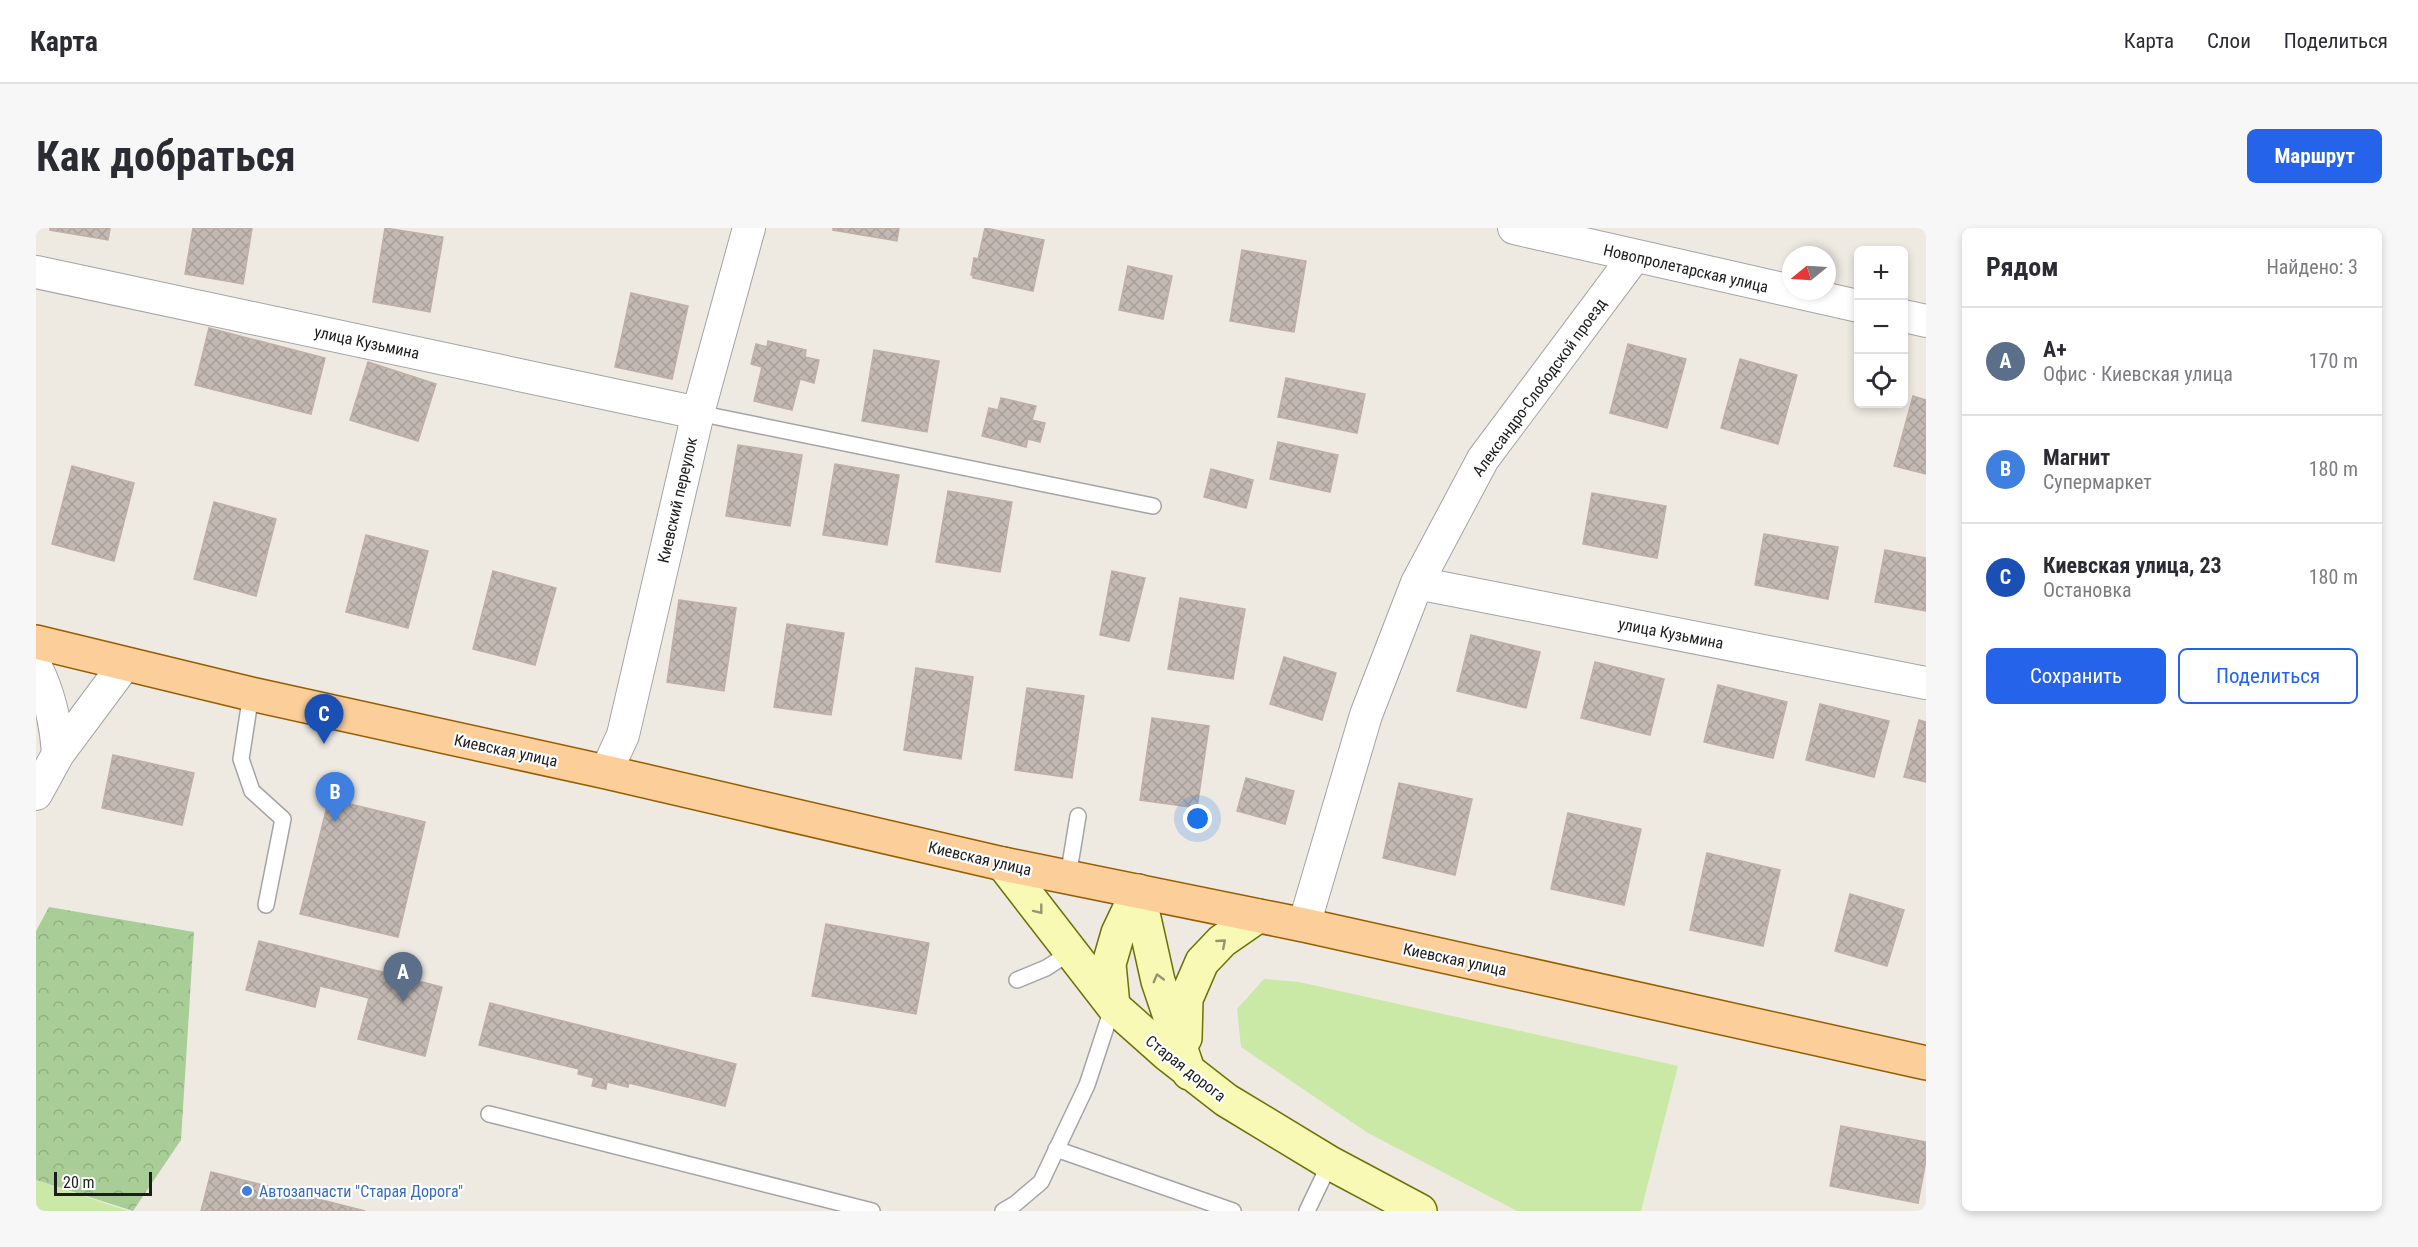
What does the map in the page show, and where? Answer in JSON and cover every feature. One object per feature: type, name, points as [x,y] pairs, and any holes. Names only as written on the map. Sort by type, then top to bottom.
[{"type":"main road","name":"Киевская улица","points":[[36,642],[251,694],[606,772],[1003,864],[1304,925],[1926,1063]]},
{"type":"street","name":"Киевский переулок","points":[[606,772],[623,735],[698,412],[749,228]]},
{"type":"street","name":"Новопролетарская улица","points":[[1515,228],[1545,231],[1634,257],[1854,305]]},
{"type":"street","name":"Александро-Слободской проезд","points":[[1304,925],[1366,715],[1417,583],[1483,459],[1634,257]]},
{"type":"street","name":"улица Кузьмина","points":[[36,272],[698,412]]},
{"type":"street","points":[[1908,317],[1926,321]]},
{"type":"street","name":"улица Кузьмина","points":[[1417,583],[1926,684]]},
{"type":"street","points":[[36,794],[58,754],[124,664]]},
{"type":"street","points":[[36,667],[52,707],[58,754]]},
{"type":"street","name":"Старая дорога","points":[[1003,864],[1113,1006],[1189,1073],[1226,1100],[1330,1163],[1420,1211]]},
{"type":"street","points":[[1113,1006],[1109,964],[1118,933],[1138,891]]},
{"type":"street","points":[[1138,891],[1158,981],[1189,1073]]},
{"type":"street","points":[[1189,1073],[1185,1037],[1186,999],[1202,962],[1222,941],[1258,916]]},
{"type":"lane","points":[[698,412],[1153,506]]},
{"type":"lane","points":[[251,694],[241,759],[252,791],[283,819],[266,905]]},
{"type":"lane","points":[[1068,877],[1078,816]]},
{"type":"lane","points":[[1017,980],[1046,968],[1071,952]]},
{"type":"lane","points":[[1003,1211],[1041,1182],[1086,1085],[1113,1006]]},
{"type":"lane","points":[[489,1114],[872,1211]]},
{"type":"lane","points":[[1056,1149],[1233,1211]]},
{"type":"lane","points":[[1307,1211],[1330,1163]]},
{"type":"green space","points":[[49,907],[194,932],[181,1140],[133,1211],[36,1180],[36,931]]},
{"type":"green space","points":[[1264,979],[1299,982],[1678,1066],[1641,1211],[1517,1211],[1368,1133],[1241,1047],[1237,1009]]},
{"type":"green space","points":[[36,1180],[128,1211],[36,1211]]},
{"type":"building","points":[[50,228],[110,228],[108,240],[50,230]]},
{"type":"building","points":[[193,228],[252,228],[243,284],[185,274]]},
{"type":"building","points":[[385,228],[443,237],[430,312],[373,302]]},
{"type":"building","points":[[833,228],[899,228],[897,241],[833,230]]},
{"type":"building","points":[[985,228],[1044,240],[1033,291],[973,278],[971,275],[974,258],[978,259]]},
{"type":"building","points":[[1242,250],[1306,261],[1294,332],[1230,321]]},
{"type":"building","points":[[1128,266],[1172,276],[1163,319],[1119,310]]},
{"type":"building","points":[[631,293],[688,306],[672,379],[615,367]]},
{"type":"building","points":[[209,328],[325,358],[311,414],[195,385]]},
{"type":"building","points":[[768,341],[806,350],[805,357],[819,360],[814,383],[800,379],[792,410],[754,401],[762,367],[751,364],[756,344],[767,347]]},
{"type":"building","points":[[1628,344],[1686,359],[1667,428],[1610,413]]},
{"type":"building","points":[[874,350],[939,361],[927,432],[862,421]]},
{"type":"building","points":[[1740,359],[1797,375],[1778,444],[1721,428]]},
{"type":"building","points":[[368,362],[436,384],[418,441],[350,420]]},
{"type":"building","points":[[1286,378],[1365,394],[1357,433],[1278,417]]},
{"type":"building","points":[[1913,396],[1926,400],[1926,474],[1894,466]]},
{"type":"building","points":[[1001,398],[1036,406],[1032,420],[1045,423],[1040,442],[1028,439],[1026,447],[982,436],[989,408],[998,410]]},
{"type":"building","points":[[1278,442],[1338,455],[1330,492],[1270,479]]},
{"type":"building","points":[[738,445],[802,455],[790,526],[726,516]]},
{"type":"building","points":[[835,464],[899,475],[887,545],[823,535]]},
{"type":"building","points":[[72,466],[134,483],[114,561],[52,544]]},
{"type":"building","points":[[1211,469],[1253,480],[1246,508],[1204,497]]},
{"type":"building","points":[[948,491],[1012,502],[1000,572],[936,562]]},
{"type":"building","points":[[1592,493],[1666,506],[1657,558],[1583,544]]},
{"type":"building","points":[[214,502],[276,519],[256,596],[194,579]]},
{"type":"building","points":[[1764,534],[1838,547],[1828,599],[1755,585]]},
{"type":"building","points":[[366,535],[428,551],[408,628],[346,612]]},
{"type":"building","points":[[1885,550],[1926,558],[1926,611],[1875,602]]},
{"type":"building","points":[[493,571],[556,588],[535,665],[473,649]]},
{"type":"building","points":[[1112,571],[1145,578],[1129,641],[1100,635]]},
{"type":"building","points":[[1180,598],[1245,609],[1233,679],[1168,669]]},
{"type":"building","points":[[679,600],[736,608],[724,691],[667,682]]},
{"type":"building","points":[[787,624],[844,633],[831,715],[774,707]]},
{"type":"building","points":[[1471,635],[1540,652],[1526,708],[1457,691]]},
{"type":"building","points":[[1284,657],[1336,673],[1322,720],[1270,704]]},
{"type":"building","points":[[1595,662],[1664,679],[1650,735],[1581,718]]},
{"type":"building","points":[[916,668],[973,677],[961,759],[904,750]]},
{"type":"building","points":[[1718,685],[1787,702],[1773,758],[1704,742]]},
{"type":"building","points":[[1027,688],[1084,696],[1072,778],[1015,770]]},
{"type":"building","points":[[1820,704],[1889,721],[1874,777],[1806,760]]},
{"type":"building","points":[[1152,718],[1209,726],[1197,808],[1140,800]]},
{"type":"building","points":[[1919,720],[1926,722],[1926,782],[1904,777]]},
{"type":"building","points":[[113,755],[194,773],[182,825],[102,808]]},
{"type":"building","points":[[1246,778],[1294,791],[1285,824],[1237,811]]},
{"type":"building","points":[[1399,783],[1472,799],[1455,875],[1383,858]]},
{"type":"building","points":[[329,799],[425,822],[398,937],[300,914]]},
{"type":"building","points":[[1568,813],[1641,829],[1624,905],[1551,889]]},
{"type":"building","points":[[1707,853],[1780,870],[1763,946],[1690,930]]},
{"type":"building","points":[[1850,894],[1904,910],[1887,966],[1835,951]]},
{"type":"building","points":[[826,924],[929,943],[916,1014],[812,996]]},
{"type":"building","points":[[259,941],[442,987],[425,1056],[358,1039],[369,998],[320,986],[315,1007],[246,990]]},
{"type":"building","points":[[490,1003],[736,1064],[725,1106],[629,1083],[628,1087],[607,1082],[606,1089],[592,1086],[594,1078],[578,1074],[579,1069],[479,1045]]},
{"type":"building","points":[[1841,1126],[1926,1142],[1926,1160],[1918,1203],[1830,1186]]},
{"type":"building","name":"Автозапчасти \"Старая Дорога\"","points":[[211,1172],[365,1211],[201,1211]]},
{"type":"place","name":"Киевская улица, 23","points":[[324,744]]},
{"type":"place","name":"Магнит","points":[[335,822]]},
{"type":"place","name":"А+","points":[[403,1002]]},
{"type":"place","name":"Автозапчасти \"Старая Дорога\"","points":[[247,1191]]}]
